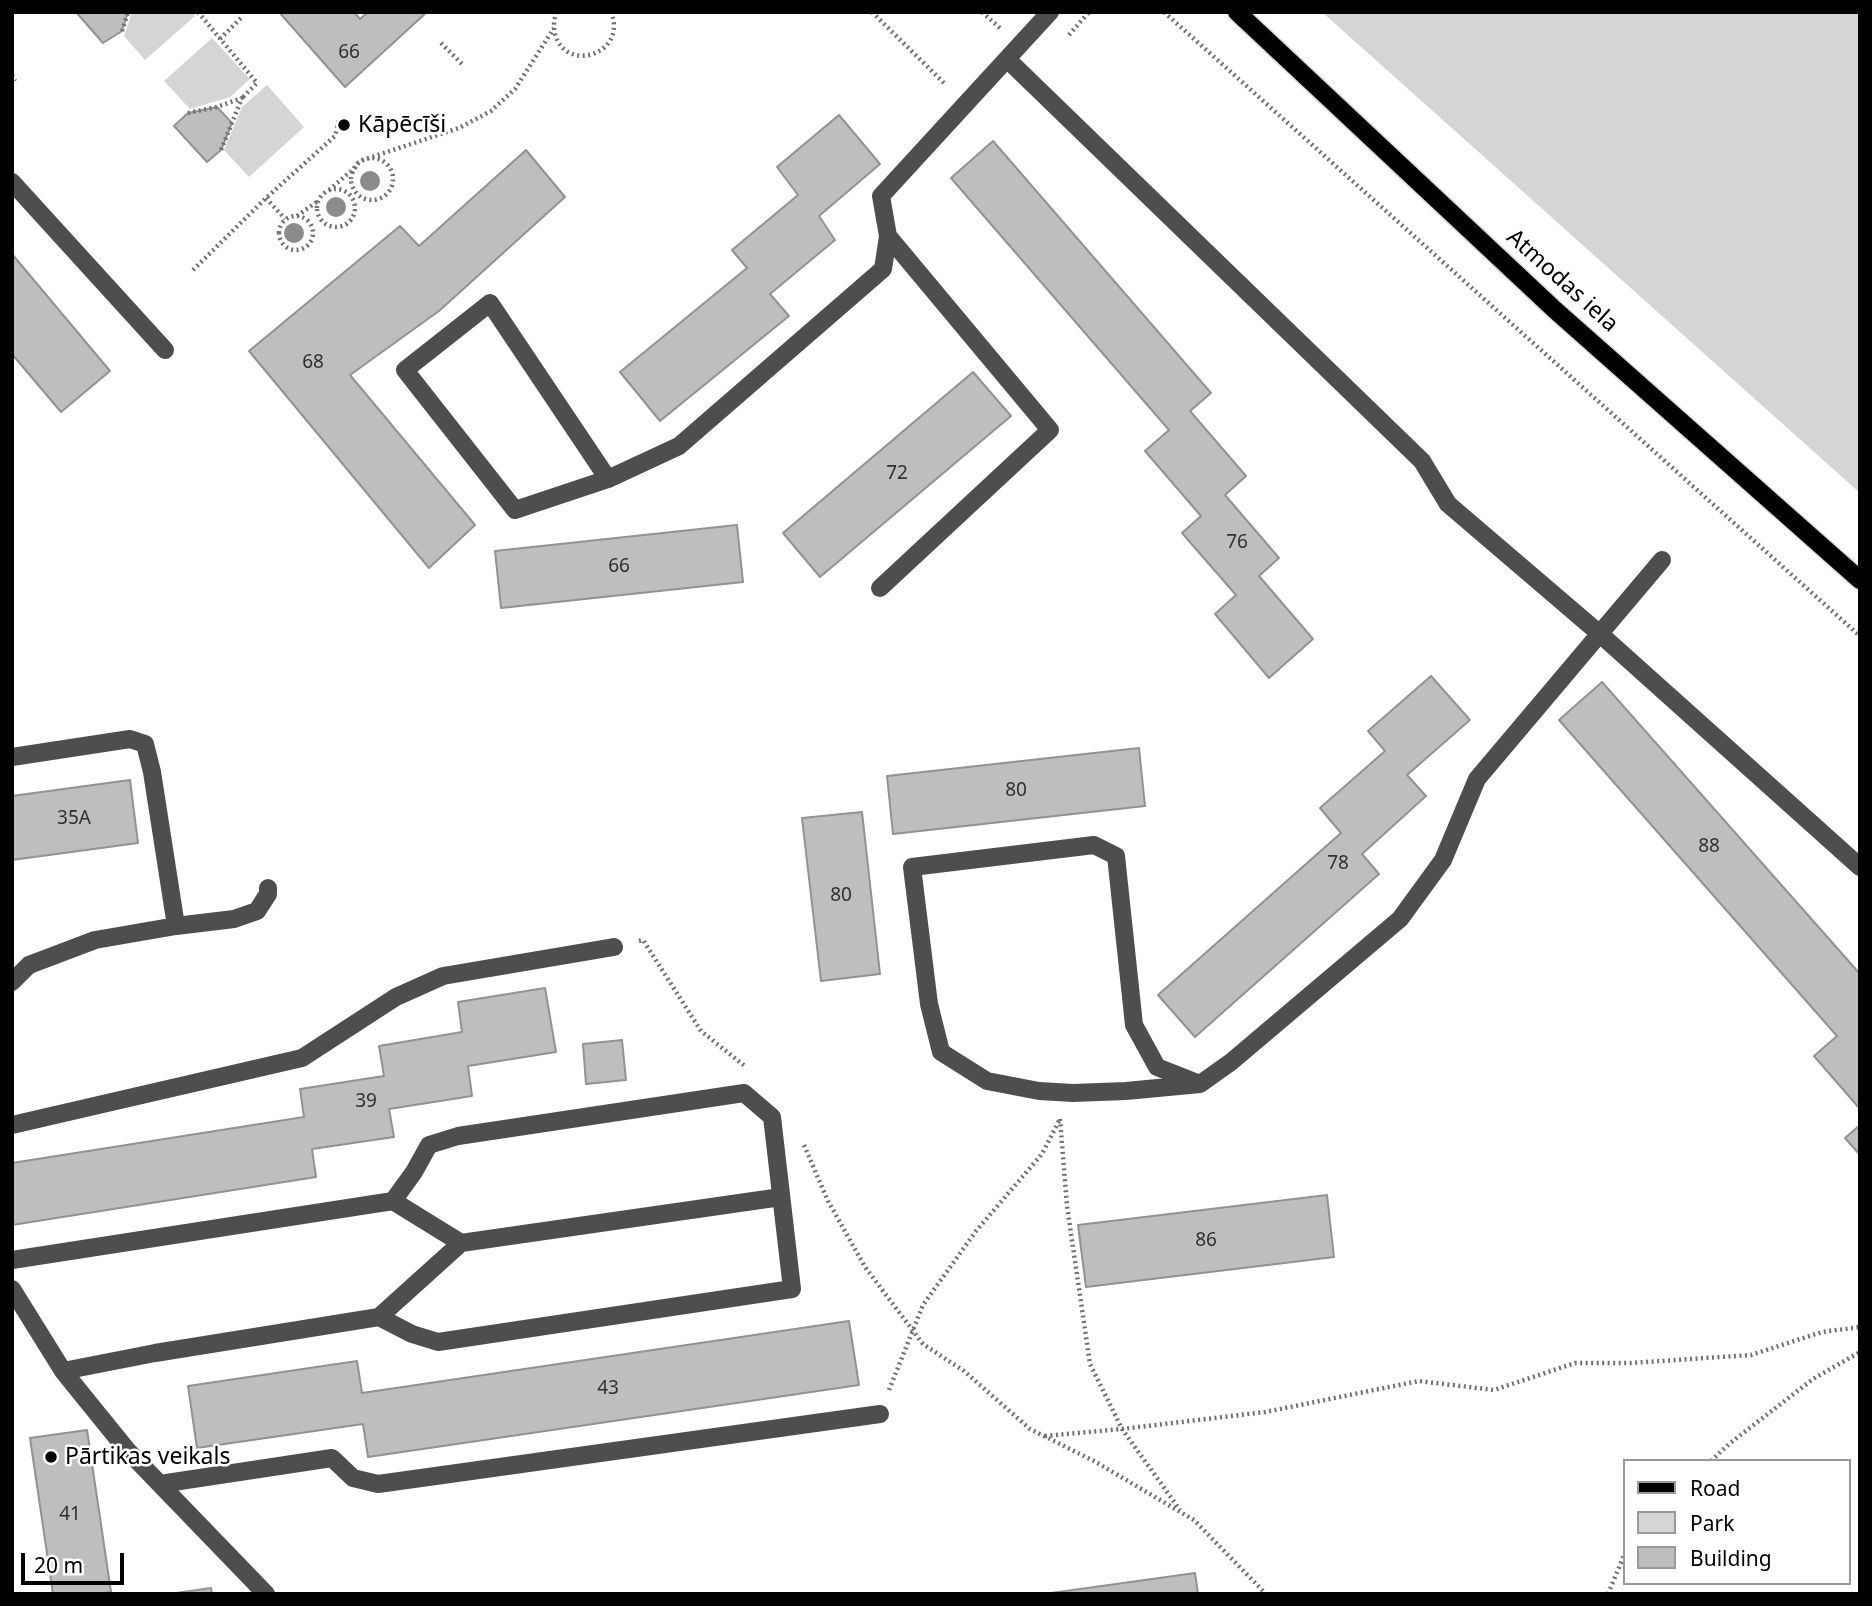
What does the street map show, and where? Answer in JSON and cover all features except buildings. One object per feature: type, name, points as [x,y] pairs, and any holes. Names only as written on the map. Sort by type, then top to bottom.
[{"type":"main road","name":"Atmodas iela","points":[[1237,12],[1555,310],[1860,580]]},
{"type":"street","points":[[608,479],[490,303],[404,370],[515,509],[608,479],[679,446],[883,269],[888,236],[881,196],[1050,12]]},
{"type":"street","points":[[1008,60],[1422,461],[1448,504],[1600,634],[1860,867]]},
{"type":"street","points":[[12,182],[165,350]]},
{"type":"street","points":[[880,588],[1050,430],[888,236]]},
{"type":"street","points":[[1200,1084],[1157,1068],[1134,1025],[1116,856],[1094,845],[912,867],[929,1004],[941,1052],[987,1081],[1039,1090],[1073,1093],[1200,1084],[1231,1062],[1400,919],[1443,860],[1476,779],[1662,560]]},
{"type":"street","points":[[12,757],[130,739],[145,744],[152,772],[176,926]]},
{"type":"street","points":[[12,982],[29,965],[95,940],[234,919],[257,911],[268,894],[268,888]]},
{"type":"street","points":[[12,1125],[302,1058],[396,996],[443,976],[614,947]]},
{"type":"street","points":[[379,1317],[412,1334],[438,1342],[792,1289],[772,1116],[744,1093],[458,1136],[429,1145],[393,1202]]},
{"type":"street","points":[[63,1371],[155,1353],[379,1317],[461,1242],[781,1197]]},
{"type":"street","points":[[12,1261],[393,1202],[461,1242]]},
{"type":"street","points":[[12,1289],[63,1371],[127,1450],[266,1594]]},
{"type":"street","points":[[160,1484],[332,1458],[353,1478],[378,1484],[880,1414]]},
{"type":"path","points":[[122,31],[128,12]]},
{"type":"path","points":[[188,113],[217,107],[242,97],[257,83],[198,12]]},
{"type":"path","points":[[557,12],[554,28],[556,38],[562,47],[580,56],[591,55],[608,44],[614,26],[611,12]]},
{"type":"path","points":[[872,12],[965,104]]},
{"type":"path","points":[[1164,12],[1860,636]]},
{"type":"path","points":[[220,38],[241,18]]},
{"type":"path","points":[[297,216],[308,220],[313,230],[312,241],[304,249],[293,251],[280,241],[279,229],[285,219],[297,216],[319,201],[363,160],[458,128],[491,111],[515,89],[554,28]]},
{"type":"path","points":[[441,43],[463,65]]},
{"type":"path","points":[[12,75],[15,81]]},
{"type":"path","points":[[221,150],[242,97]]},
{"type":"path","points":[[193,270],[335,136],[339,120]]},
{"type":"path","points":[[354,168],[351,180],[356,194],[369,201],[383,198],[393,186],[392,172],[383,161],[368,158]]},
{"type":"path","points":[[319,201],[320,218],[329,226],[341,226],[351,220],[355,208],[350,196],[339,190],[327,192]]},
{"type":"path","points":[[267,198],[285,219]]},
{"type":"path","points":[[614,947],[643,940],[701,1031],[753,1072]]},
{"type":"path","points":[[880,1414],[923,1305],[976,1231],[1042,1154],[1073,1093]]},
{"type":"path","points":[[1060,1119],[1068,1206],[1090,1364],[1122,1430],[1183,1514]]},
{"type":"path","points":[[799,1134],[828,1201],[864,1266],[923,1344],[964,1371],[1030,1429],[1094,1461],[1194,1520],[1266,1594]]},
{"type":"path","points":[[1045,1436],[1122,1430],[1265,1412],[1419,1381],[1494,1390],[1575,1363],[1631,1363],[1751,1355],[1822,1332],[1860,1327]]},
{"type":"path","points":[[1713,1459],[1728,1444],[1813,1379],[1860,1352]]},
{"type":"path","points":[[1608,1594],[1624,1555]]},
{"type":"green space","points":[[132,12],[192,12],[195,16],[145,60],[124,36]]},
{"type":"green space","points":[[1322,12],[1860,12],[1860,493]]},
{"type":"green space","points":[[212,38],[250,79],[230,97],[190,109],[164,81]]},
{"type":"green space","points":[[267,85],[304,127],[249,177],[224,150],[242,107]]},
{"type":"place","name":"Kāpēcīši","points":[[344,125]]},
{"type":"place","name":"Pārtikas veikals","points":[[51,1457]]}]
